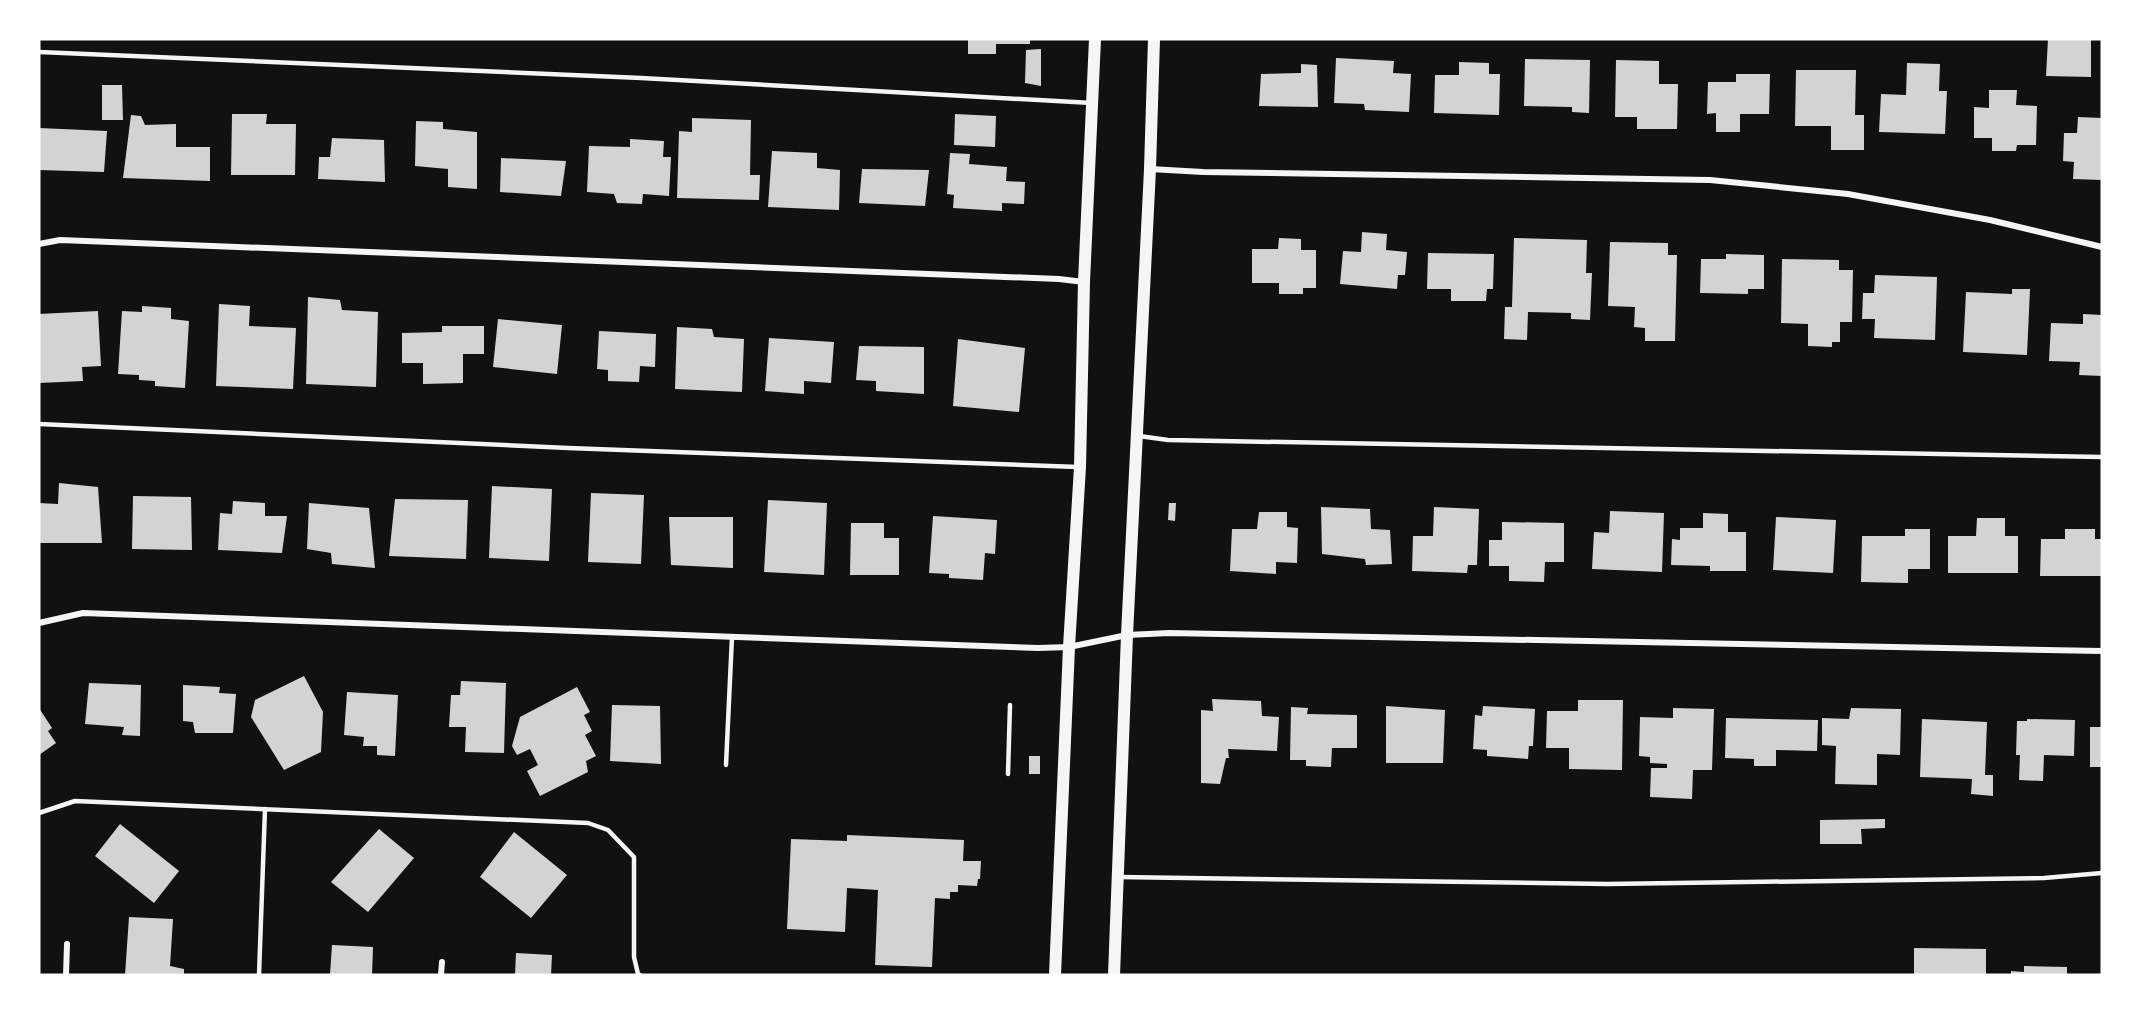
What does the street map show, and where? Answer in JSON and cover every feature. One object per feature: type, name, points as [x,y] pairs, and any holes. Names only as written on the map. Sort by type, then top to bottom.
[{"type":"main road","points":[[1055,975],[1069,647],[1080,467],[1084,282],[1095,39]]},
{"type":"main road","points":[[1114,975],[1154,39]]},
{"type":"street","points":[[1150,169],[1203,172],[1710,180],[1848,194],[1990,220],[2102,247]]},
{"type":"street","points":[[39,244],[60,240],[1059,279],[1084,282]]},
{"type":"street","points":[[39,623],[83,613],[1069,647],[1127,636],[1181,633],[2102,651]]},
{"type":"street","points":[[66,975],[67,944]]},
{"type":"street","points":[[441,975],[442,962]]},
{"type":"lane","points":[[39,52],[641,78],[1092,103]]},
{"type":"lane","points":[[39,424],[556,448],[1080,467]]},
{"type":"lane","points":[[1137,436],[1168,440],[2102,456]]},
{"type":"lane","points":[[726,765],[732,637]]},
{"type":"lane","points":[[1008,774],[1010,705]]},
{"type":"lane","points":[[39,813],[75,801],[588,823],[608,830],[634,857],[634,957],[638,975]]},
{"type":"lane","points":[[259,975],[265,809]]},
{"type":"lane","points":[[1119,877],[1607,884],[2044,878],[2102,873]]},
{"type":"building","points":[[968,39],[1030,39],[1030,44],[996,44],[996,54],[968,54]]},
{"type":"building","points":[[2048,39],[2091,39],[2091,77],[2046,76]]},
{"type":"building","points":[[1041,49],[1041,86],[1025,83],[1026,50]]},
{"type":"building","points":[[1336,58],[1394,61],[1393,73],[1411,74],[1409,112],[1365,110],[1364,104],[1334,103]]},
{"type":"building","points":[[1525,59],[1590,60],[1589,113],[1572,112],[1572,107],[1524,106]]},
{"type":"building","points":[[1616,60],[1659,61],[1659,84],[1678,84],[1677,129],[1637,129],[1637,117],[1615,117]]},
{"type":"building","points":[[1459,62],[1489,63],[1489,74],[1500,74],[1499,115],[1434,113],[1435,75],[1459,75]]},
{"type":"building","points":[[1907,63],[1940,64],[1939,91],[1947,91],[1945,134],[1879,132],[1881,94],[1906,95]]},
{"type":"building","points":[[1301,64],[1317,65],[1318,107],[1259,106],[1261,74],[1301,73]]},
{"type":"building","points":[[1796,70],[1856,70],[1855,115],[1864,115],[1864,150],[1831,150],[1831,126],[1795,126]]},
{"type":"building","points":[[1736,74],[1770,74],[1769,114],[1740,114],[1740,132],[1716,132],[1716,113],[1707,114],[1708,82],[1736,82]]},
{"type":"building","points":[[102,85],[122,85],[123,120],[102,120]]},
{"type":"building","points":[[1989,90],[2017,90],[2016,105],[2037,106],[2036,145],[2017,145],[2016,151],[1992,151],[1992,138],[1974,138],[1974,107],[1989,108]]},
{"type":"building","points":[[232,114],[267,114],[266,124],[296,124],[295,175],[231,175]]},
{"type":"building","points":[[955,114],[996,116],[995,147],[954,145]]},
{"type":"building","points":[[131,115],[141,116],[145,125],[176,124],[176,147],[210,147],[210,181],[123,178]]},
{"type":"building","points":[[2078,117],[2102,118],[2102,180],[2073,179],[2074,162],[2063,161],[2064,133],[2077,133]]},
{"type":"building","points":[[692,118],[751,120],[750,175],[760,175],[759,200],[677,198],[679,131],[692,132]]},
{"type":"building","points":[[416,121],[443,122],[443,129],[477,132],[477,189],[448,187],[448,169],[415,166]]},
{"type":"building","points":[[39,128],[107,131],[104,172],[39,170]]},
{"type":"building","points":[[332,138],[384,140],[385,182],[318,179],[319,157],[330,157]]},
{"type":"building","points":[[630,139],[664,141],[663,157],[671,157],[669,196],[643,194],[642,204],[617,203],[614,194],[587,192],[589,146],[630,147]]},
{"type":"building","points":[[772,151],[817,153],[817,168],[840,170],[839,210],[768,207]]},
{"type":"building","points":[[950,153],[970,154],[969,164],[1007,167],[1006,181],[1025,182],[1024,204],[1002,203],[1002,211],[953,208],[954,195],[947,194]]},
{"type":"building","points":[[501,158],[566,161],[561,196],[500,192]]},
{"type":"building","points":[[862,169],[929,170],[925,206],[859,203]]},
{"type":"building","points":[[1362,232],[1387,234],[1386,250],[1407,252],[1405,275],[1398,275],[1397,289],[1340,284],[1343,251],[1361,252]]},
{"type":"building","points":[[1279,238],[1301,239],[1301,250],[1316,250],[1316,288],[1303,288],[1303,294],[1279,294],[1279,283],[1252,283],[1252,249],[1278,249]]},
{"type":"building","points":[[1514,238],[1587,240],[1586,273],[1592,273],[1590,320],[1571,319],[1571,313],[1528,312],[1527,340],[1504,339],[1505,307],[1512,307]]},
{"type":"building","points":[[1610,242],[1668,243],[1668,255],[1677,255],[1675,341],[1645,341],[1645,328],[1634,327],[1635,307],[1608,306]]},
{"type":"building","points":[[1428,253],[1494,254],[1493,289],[1487,289],[1486,301],[1451,301],[1451,289],[1427,289]]},
{"type":"building","points":[[1726,254],[1764,255],[1764,289],[1748,289],[1748,294],[1700,293],[1701,259],[1726,259]]},
{"type":"building","points":[[1782,259],[1839,260],[1839,270],[1853,270],[1852,322],[1840,322],[1840,342],[1832,342],[1832,347],[1808,346],[1808,324],[1781,323]]},
{"type":"building","points":[[1875,275],[1937,277],[1935,340],[1874,338],[1875,319],[1862,319],[1863,293],[1874,293]]},
{"type":"building","points":[[2012,289],[2030,289],[2027,355],[1963,352],[1966,292],[2012,294]]},
{"type":"building","points":[[308,297],[340,300],[342,310],[378,312],[376,387],[306,384]]},
{"type":"building","points":[[219,304],[250,306],[249,326],[296,328],[293,389],[216,386]]},
{"type":"building","points":[[142,306],[171,308],[171,319],[189,321],[185,388],[155,386],[155,381],[139,380],[139,375],[118,374],[122,311],[142,312]]},
{"type":"building","points":[[98,311],[101,366],[82,367],[83,381],[39,383],[39,314]]},
{"type":"building","points":[[2083,314],[2102,315],[2102,376],[2079,375],[2080,362],[2049,361],[2051,323],[2083,324]]},
{"type":"building","points":[[498,319],[562,325],[557,374],[493,367]]},
{"type":"building","points":[[442,326],[484,326],[484,354],[463,354],[463,383],[423,384],[423,363],[402,363],[402,333],[442,332]]},
{"type":"building","points":[[677,327],[712,329],[714,337],[744,339],[742,392],[675,389]]},
{"type":"building","points":[[599,331],[656,334],[655,367],[640,366],[639,382],[608,381],[608,370],[597,369]]},
{"type":"building","points":[[769,338],[834,342],[831,383],[804,381],[804,394],[765,391]]},
{"type":"building","points":[[958,339],[1025,348],[1019,412],[953,406]]},
{"type":"building","points":[[859,346],[924,347],[924,394],[876,391],[876,381],[856,380]]},
{"type":"building","points":[[59,483],[98,487],[102,543],[39,543],[39,503],[58,504]]},
{"type":"building","points":[[492,486],[552,489],[549,561],[489,558]]},
{"type":"building","points":[[591,493],[644,495],[641,564],[588,562]]},
{"type":"building","points":[[133,496],[191,497],[192,550],[132,549]]},
{"type":"building","points":[[395,499],[468,500],[466,559],[389,556]]},
{"type":"building","points":[[768,500],[827,503],[824,575],[764,572]]},
{"type":"building","points":[[233,501],[265,503],[265,516],[287,516],[282,553],[218,550],[220,513],[232,514]]},
{"type":"building","points":[[309,503],[369,508],[375,568],[332,564],[331,553],[307,549]]},
{"type":"building","points":[[1169,503],[1176,503],[1175,521],[1168,520]]},
{"type":"building","points":[[1321,507],[1370,509],[1371,529],[1390,530],[1392,564],[1366,565],[1365,559],[1322,554]]},
{"type":"building","points":[[1434,507],[1479,509],[1477,565],[1468,565],[1467,573],[1412,571],[1413,536],[1433,536]]},
{"type":"building","points":[[1610,511],[1664,513],[1662,572],[1592,569],[1594,532],[1609,533]]},
{"type":"building","points":[[1259,512],[1287,512],[1287,527],[1298,528],[1297,563],[1276,562],[1276,574],[1230,571],[1232,529],[1257,529]]},
{"type":"building","points":[[1703,513],[1728,514],[1728,532],[1746,532],[1746,571],[1710,571],[1710,566],[1671,565],[1672,539],[1680,540],[1680,528],[1703,528]]},
{"type":"building","points":[[933,516],[997,520],[995,554],[985,553],[983,580],[949,578],[949,574],[929,573]]},
{"type":"building","points":[[669,517],[733,517],[733,568],[671,565]]},
{"type":"building","points":[[1776,517],[1836,520],[1833,573],[1773,570]]},
{"type":"building","points":[[1977,518],[2005,518],[2005,536],[2018,536],[2018,573],[1948,573],[1948,536],[1976,536]]},
{"type":"building","points":[[1502,522],[1564,523],[1564,562],[1545,562],[1544,582],[1509,581],[1509,566],[1489,566],[1489,540],[1502,540]]},
{"type":"building","points":[[851,523],[884,523],[884,538],[899,538],[899,575],[850,575]]},
{"type":"building","points":[[1905,529],[1930,529],[1930,569],[1908,569],[1908,583],[1861,582],[1862,536],[1905,536]]},
{"type":"building","points":[[2065,529],[2095,529],[2095,539],[2102,539],[2102,576],[2040,576],[2041,539],[2065,539]]},
{"type":"building","points":[[304,676],[323,712],[321,752],[284,770],[251,717],[255,700]]},
{"type":"building","points":[[461,681],[506,683],[504,753],[465,752],[466,727],[449,727],[451,695],[460,695]]},
{"type":"building","points":[[89,683],[141,685],[140,736],[122,735],[124,727],[85,724]]},
{"type":"building","points":[[183,685],[220,687],[219,693],[236,694],[233,733],[195,733],[193,722],[183,721]]},
{"type":"building","points":[[577,687],[590,712],[584,715],[592,731],[585,735],[596,756],[586,761],[588,772],[540,796],[527,771],[538,765],[530,749],[517,755],[512,746],[520,717]]},
{"type":"building","points":[[347,692],[398,695],[395,756],[377,755],[377,746],[363,746],[364,737],[344,735]]},
{"type":"building","points":[[1212,699],[1261,701],[1262,716],[1279,717],[1277,751],[1228,749],[1229,758],[1226,758],[1220,784],[1201,783],[1201,710],[1213,711]]},
{"type":"building","points":[[1578,700],[1623,700],[1622,770],[1569,769],[1569,748],[1546,748],[1547,711],[1578,711]]},
{"type":"building","points":[[612,705],[660,706],[661,764],[610,761]]},
{"type":"building","points":[[1386,706],[1445,710],[1443,763],[1386,763]]},
{"type":"building","points":[[1483,706],[1535,709],[1533,746],[1529,746],[1528,759],[1487,756],[1487,750],[1473,749],[1475,715],[1482,716]]},
{"type":"building","points":[[1291,707],[1308,708],[1307,714],[1357,715],[1357,748],[1332,748],[1331,767],[1306,766],[1306,760],[1290,760]]},
{"type":"building","points":[[39,708],[52,728],[48,731],[56,743],[39,755]]},
{"type":"building","points":[[1673,708],[1714,709],[1712,770],[1693,770],[1692,799],[1650,797],[1651,768],[1667,768],[1667,764],[1650,763],[1650,757],[1639,756],[1640,717],[1673,718]]},
{"type":"building","points":[[1851,708],[1901,709],[1900,755],[1877,754],[1877,785],[1835,784],[1836,746],[1822,745],[1822,718],[1849,719]]},
{"type":"building","points":[[1726,718],[1818,720],[1817,751],[1776,750],[1776,766],[1754,766],[1754,759],[1725,758]]},
{"type":"building","points":[[1922,719],[1987,722],[1985,775],[1993,775],[1993,796],[1971,794],[1972,779],[1920,777]]},
{"type":"building","points":[[2027,719],[2075,720],[2074,756],[2044,755],[2043,781],[2019,780],[2020,755],[2016,755],[2017,721],[2027,721]]},
{"type":"building","points":[[2090,727],[2102,727],[2102,767],[2090,767]]},
{"type":"building","points":[[1029,756],[1040,756],[1040,774],[1029,774]]},
{"type":"building","points":[[1885,819],[1885,828],[1861,829],[1862,844],[1820,844],[1820,820]]},
{"type":"building","points":[[120,824],[179,871],[154,903],[95,856]]},
{"type":"building","points":[[379,829],[414,858],[368,912],[331,882]]},
{"type":"building","points":[[514,832],[567,875],[531,918],[480,877]]},
{"type":"building","points":[[847,835],[964,840],[963,861],[981,861],[980,879],[978,879],[977,886],[958,885],[958,892],[950,892],[950,899],[935,898],[932,967],[875,965],[878,890],[847,888],[845,932],[787,929],[791,839],[847,841]]},
{"type":"building","points":[[129,917],[173,919],[170,966],[184,969],[184,975],[125,975]]},
{"type":"building","points":[[332,945],[373,947],[372,975],[330,975]]},
{"type":"building","points":[[1914,948],[1986,949],[1986,975],[1914,975]]},
{"type":"building","points":[[516,953],[552,955],[551,975],[515,975]]},
{"type":"building","points":[[2024,966],[2067,967],[2067,975],[2011,975],[2011,971],[2024,972]]}]
